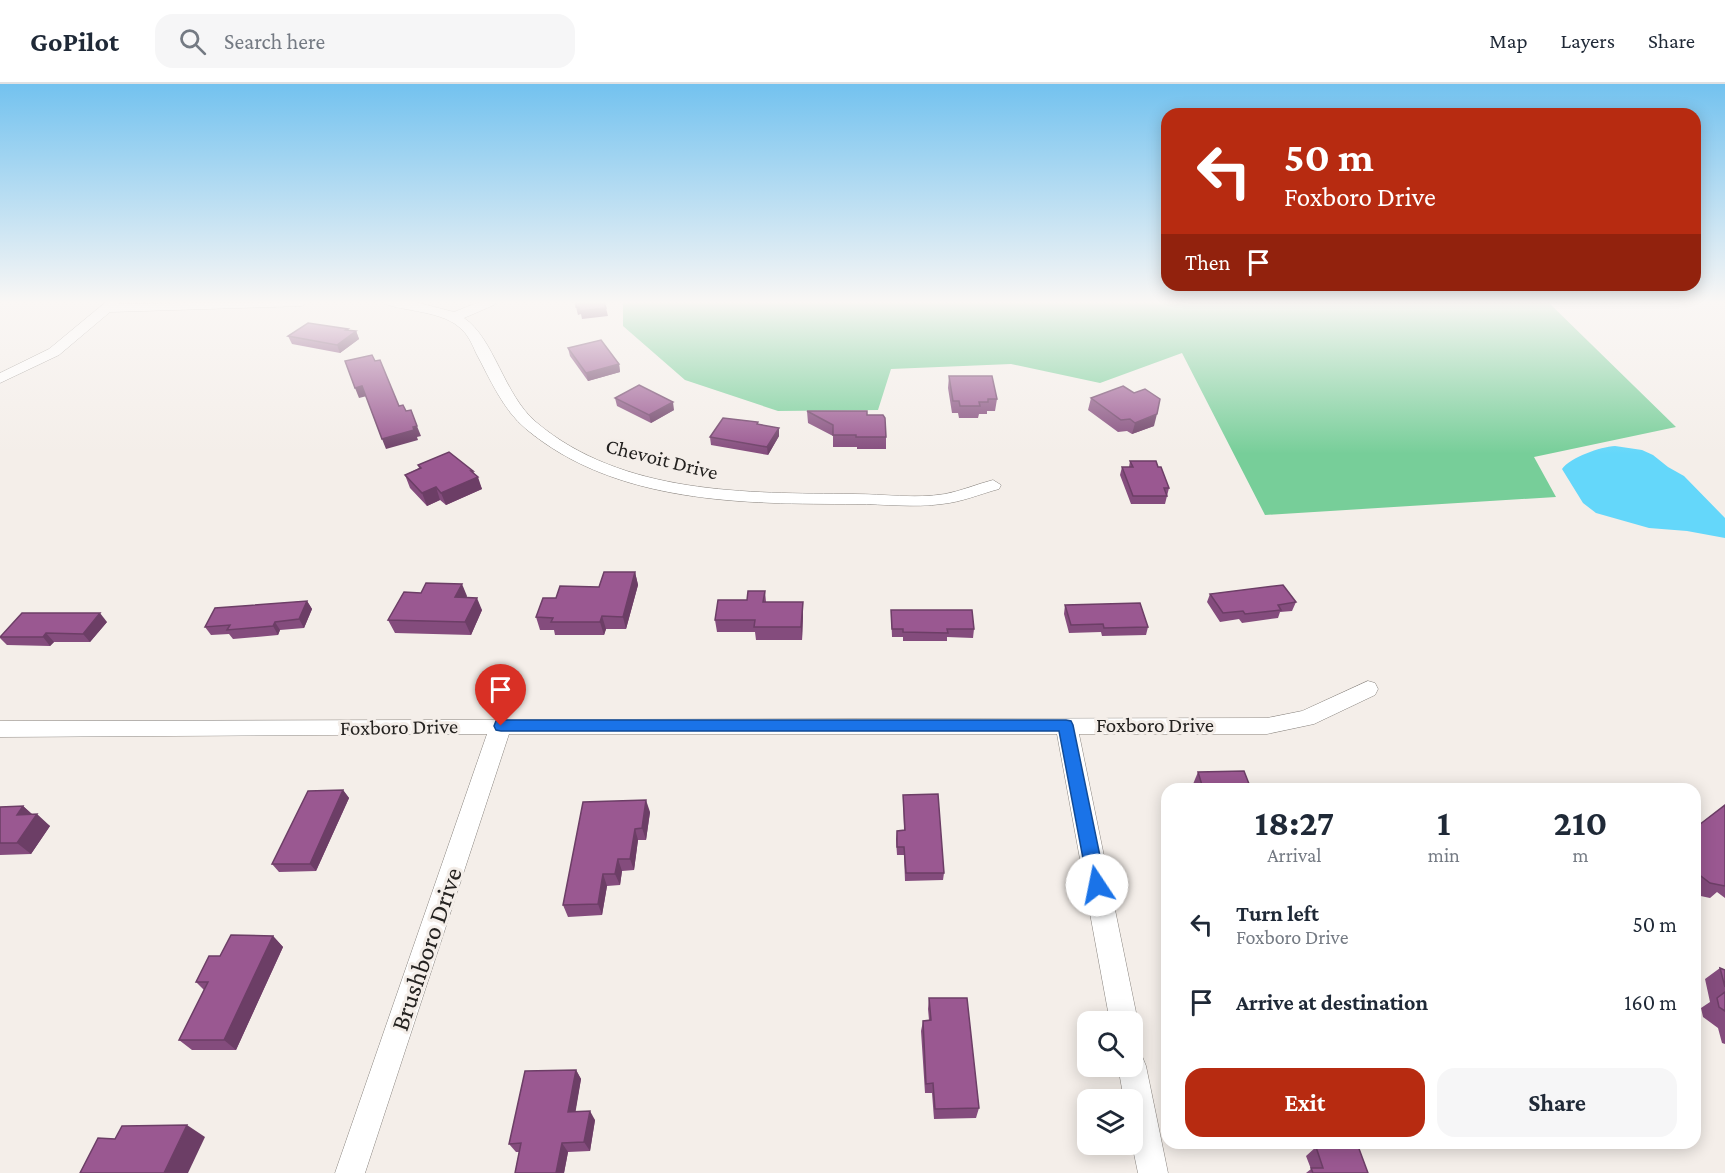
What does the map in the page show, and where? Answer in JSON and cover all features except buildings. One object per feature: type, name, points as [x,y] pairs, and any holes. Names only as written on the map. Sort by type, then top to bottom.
[{"type":"street","points":[[0,379],[29,367],[53,353]]},
{"type":"street","name":"Chevoit Drive","points":[[483,353],[509,400],[530,425],[562,449],[610,472],[710,495],[795,499],[944,499],[993,485]]},
{"type":"street","name":"Foxboro Drive","points":[[0,729],[501,726],[1267,726],[1306,718],[1368,689]]},
{"type":"street","points":[[1066,725],[1122,1011]]},
{"type":"street","name":"Brushboro Drive","points":[[350,1173],[501,726]]},
{"type":"street","points":[[1134,1077],[1153,1173]]},
{"type":"green space","points":[[654,353],[1600,353],[1676,427],[1534,457],[1556,497],[1265,515],[1182,353],[1100,383],[1011,364],[891,369],[878,410],[778,411],[685,380]]},
{"type":"water","points":[[1615,446],[1642,450],[1684,476],[1725,518],[1725,538],[1687,531],[1649,528],[1596,513],[1583,503],[1562,469],[1572,460],[1586,453]]},
{"type":"route","points":[[501,726],[1066,725],[1097,885]]}]
